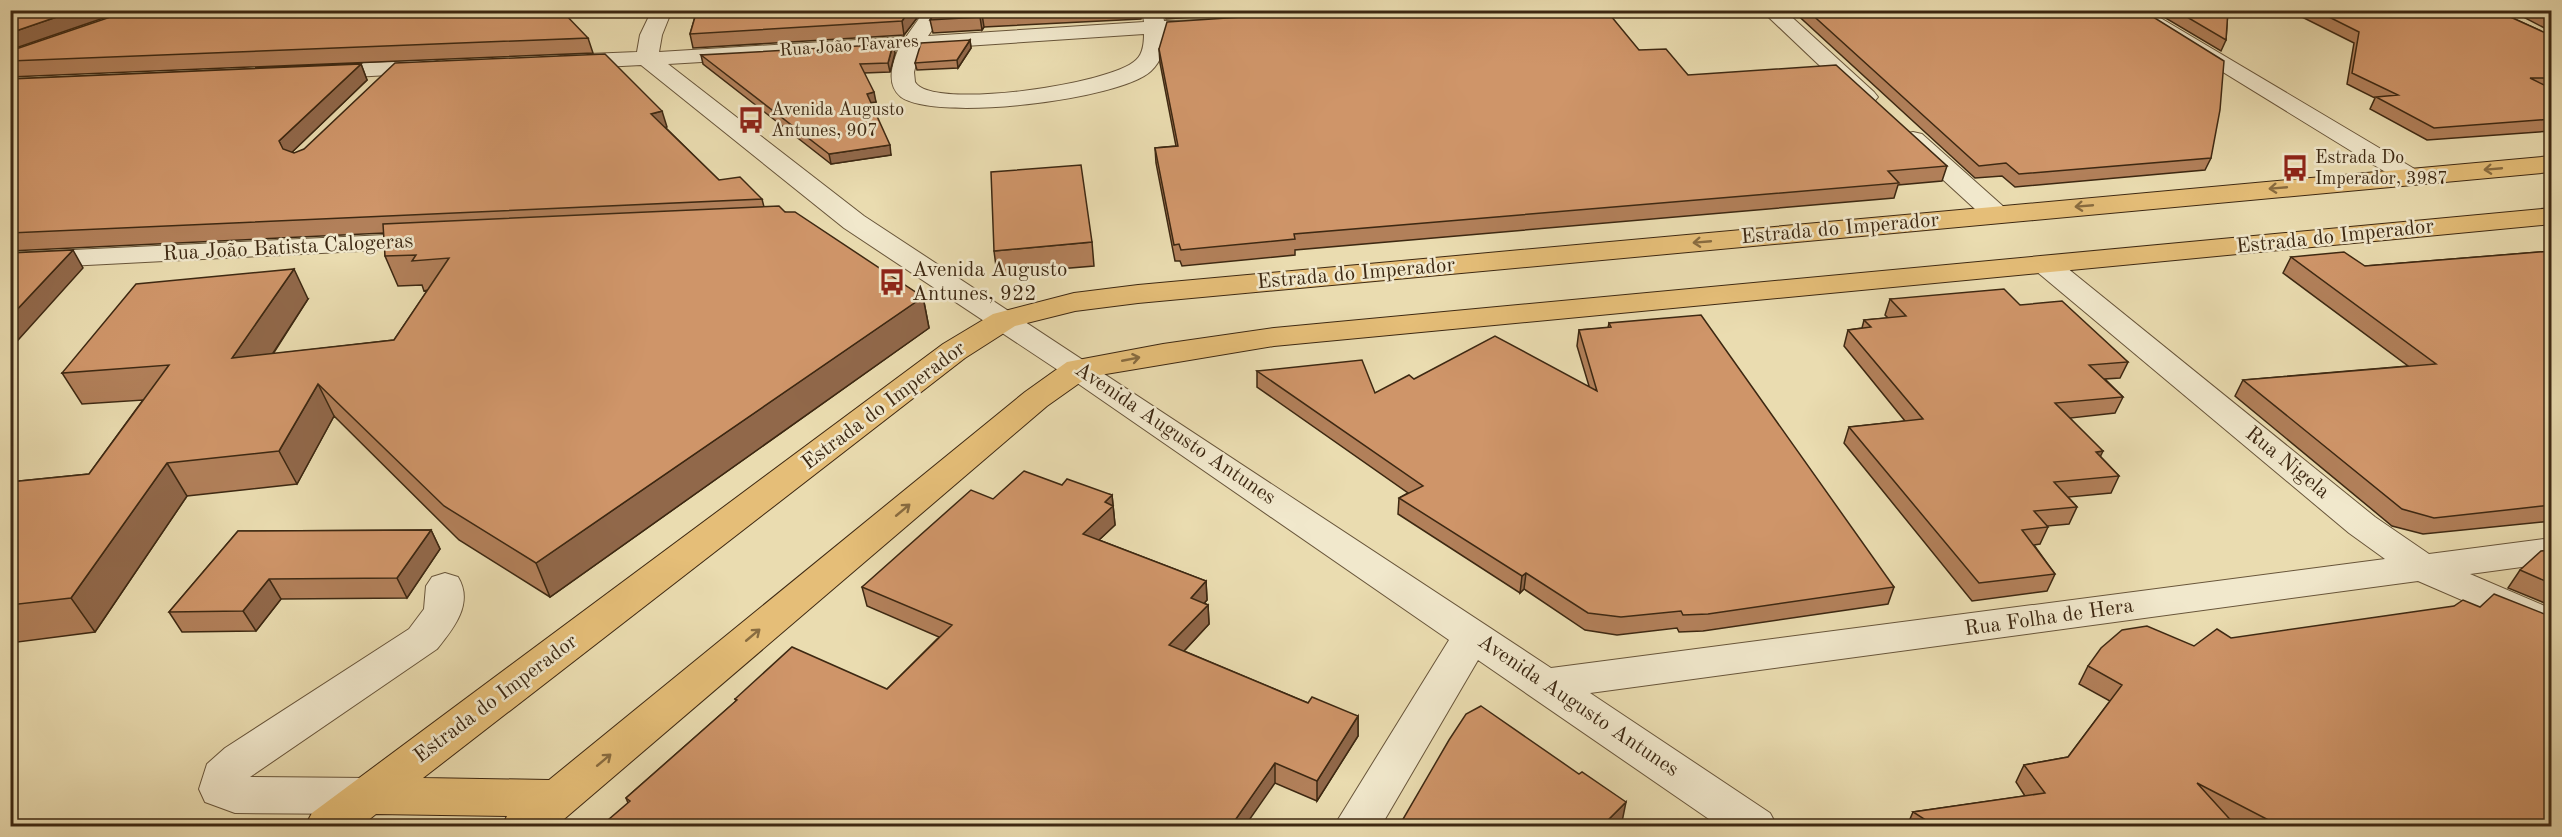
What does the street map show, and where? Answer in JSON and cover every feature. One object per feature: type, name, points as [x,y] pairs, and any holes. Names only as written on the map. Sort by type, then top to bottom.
[{"type":"main road","name":"Estrada do Imperador","points":[[328,826],[954,351],[1004,320],[1074,302],[1138,294],[2552,164]]},
{"type":"main road","name":"Estrada do Imperador","points":[[525,826],[1036,399],[1078,369],[1163,353],[1274,337],[2552,216]]},
{"type":"main road","points":[[368,796],[559,798]]},
{"type":"street","points":[[647,59],[651,35],[662,10]]},
{"type":"street","points":[[936,10],[911,42],[903,78],[908,90],[917,96],[960,101],[1067,92],[1116,79],[1145,66],[1156,41],[1154,19]]},
{"type":"street","points":[[1771,10],[1996,214]]},
{"type":"street","points":[[2132,10],[2409,176]]},
{"type":"street","name":"Rua João Tavares","points":[[543,63],[647,59],[911,42],[1154,19],[1233,23]]},
{"type":"street","name":"Avenida Augusto Antunes","points":[[647,59],[854,222],[1078,369],[1754,826]]},
{"type":"street","points":[[301,72],[451,66]]},
{"type":"street","points":[[369,94],[394,69]]},
{"type":"street","points":[[818,224],[854,222]]},
{"type":"street","name":"Rua João Batista Calogeras","points":[[10,261],[448,240]]},
{"type":"street","name":"Rua Nigela","points":[[2046,265],[2362,525],[2423,568],[2552,625]]},
{"type":"street","name":"Rua Folha de Hera","points":[[1546,684],[2552,550]]},
{"type":"street","points":[[368,796],[235,795],[221,789],[223,776],[240,760],[423,639],[439,619],[448,601],[445,586]]},
{"type":"street","points":[[1357,826],[1472,634]]},
{"type":"building","points":[[10,10],[77,10],[10,33]]},
{"type":"building","points":[[131,10],[561,10],[588,38],[10,61],[10,51]]},
{"type":"building","points":[[697,10],[910,10],[902,21],[690,34]]},
{"type":"building","points":[[937,10],[1046,10],[930,20]]},
{"type":"building","points":[[1345,10],[1606,10],[1639,50],[1666,49],[1688,75],[1836,65],[1947,166],[1888,171],[1899,183],[1294,234],[1295,239],[1181,250],[1179,244],[1174,245],[1155,148],[1178,146],[1159,49],[1167,22]]},
{"type":"building","points":[[1807,10],[2142,10],[2224,61],[2220,110],[2211,158],[2019,174],[2006,163],[1979,166]]},
{"type":"building","points":[[2175,10],[2228,10],[2226,40]]},
{"type":"building","points":[[2315,10],[2495,10],[2552,36],[2552,78],[2530,78],[2552,89],[2552,119],[2434,128],[2376,97],[2398,95],[2352,73],[2359,32]]},
{"type":"building","points":[[2537,10],[2552,10],[2552,18]]},
{"type":"building","points":[[970,40],[957,60],[915,63],[921,43]]},
{"type":"building","points":[[893,44],[888,63],[860,64],[874,92],[867,94],[890,145],[829,154],[701,55]]},
{"type":"building","points":[[605,54],[662,111],[651,114],[719,180],[740,177],[762,199],[10,233],[10,79],[361,64],[279,141],[283,149],[294,153],[304,149],[395,63]]},
{"type":"building","points":[[1081,165],[1092,242],[994,251],[991,172]]},
{"type":"building","points":[[779,206],[785,212],[795,212],[923,297],[536,563],[444,506],[318,384],[279,451],[167,463],[71,598],[10,605],[10,482],[89,474],[169,365],[62,373],[136,284],[294,269],[232,358],[394,340],[449,258],[412,261],[416,255],[385,256],[383,224]]},
{"type":"building","points":[[73,250],[10,317],[10,253]]},
{"type":"building","points":[[2552,251],[2552,505],[2434,518],[2402,509],[2243,380],[2436,364],[2291,257],[2344,252],[2365,266]]},
{"type":"building","points":[[2004,289],[2020,305],[2062,301],[2128,362],[2089,365],[2123,397],[2055,403],[2103,451],[2096,452],[2119,476],[2054,482],[2077,507],[2034,511],[2048,527],[2022,530],[2055,574],[1979,583],[1849,427],[1923,419],[1848,330],[1871,327],[1864,320],[1906,316],[1890,299]]},
{"type":"building","points":[[1701,315],[1894,587],[1708,614],[1683,615],[1681,611],[1621,617],[1588,613],[1526,573],[1522,576],[1399,498],[1423,486],[1257,371],[1362,360],[1375,393],[1409,375],[1414,379],[1495,336],[1597,391],[1579,330],[1611,327],[1609,323]]},
{"type":"building","points":[[1024,471],[1062,485],[1067,479],[1112,495],[1105,502],[1113,506],[1083,534],[1206,581],[1191,598],[1208,605],[1169,645],[1308,703],[1312,697],[1358,716],[1317,781],[1275,763],[1231,826],[601,826],[630,801],[626,798],[737,700],[735,699],[792,647],[887,689],[952,625],[862,587],[971,490],[993,499]]},
{"type":"building","points":[[431,530],[397,578],[269,579],[243,611],[169,612],[238,531]]},
{"type":"building","points":[[2552,550],[2552,584],[2520,570],[2541,551]]},
{"type":"building","points":[[2494,594],[2552,617],[2552,826],[2280,826],[2197,783],[2236,826],[1935,826],[1913,812],[2045,793],[2024,765],[2068,757],[2122,685],[2088,666],[2101,648],[2122,630],[2147,626],[2194,646],[2217,629],[2231,638],[2454,606],[2463,600],[2480,607]]},
{"type":"building","points":[[1481,706],[1579,774],[1582,772],[1626,802],[1602,826],[1399,826],[1466,714]]},
{"type":"place","name":"Avenida Augusto Antunes, 907","points":[[751,120]]},
{"type":"place","name":"Estrada Do Imperador, 3987","points":[[2295,168]]},
{"type":"place","name":"Avenida Augusto Antunes, 922","points":[[892,282]]}]
